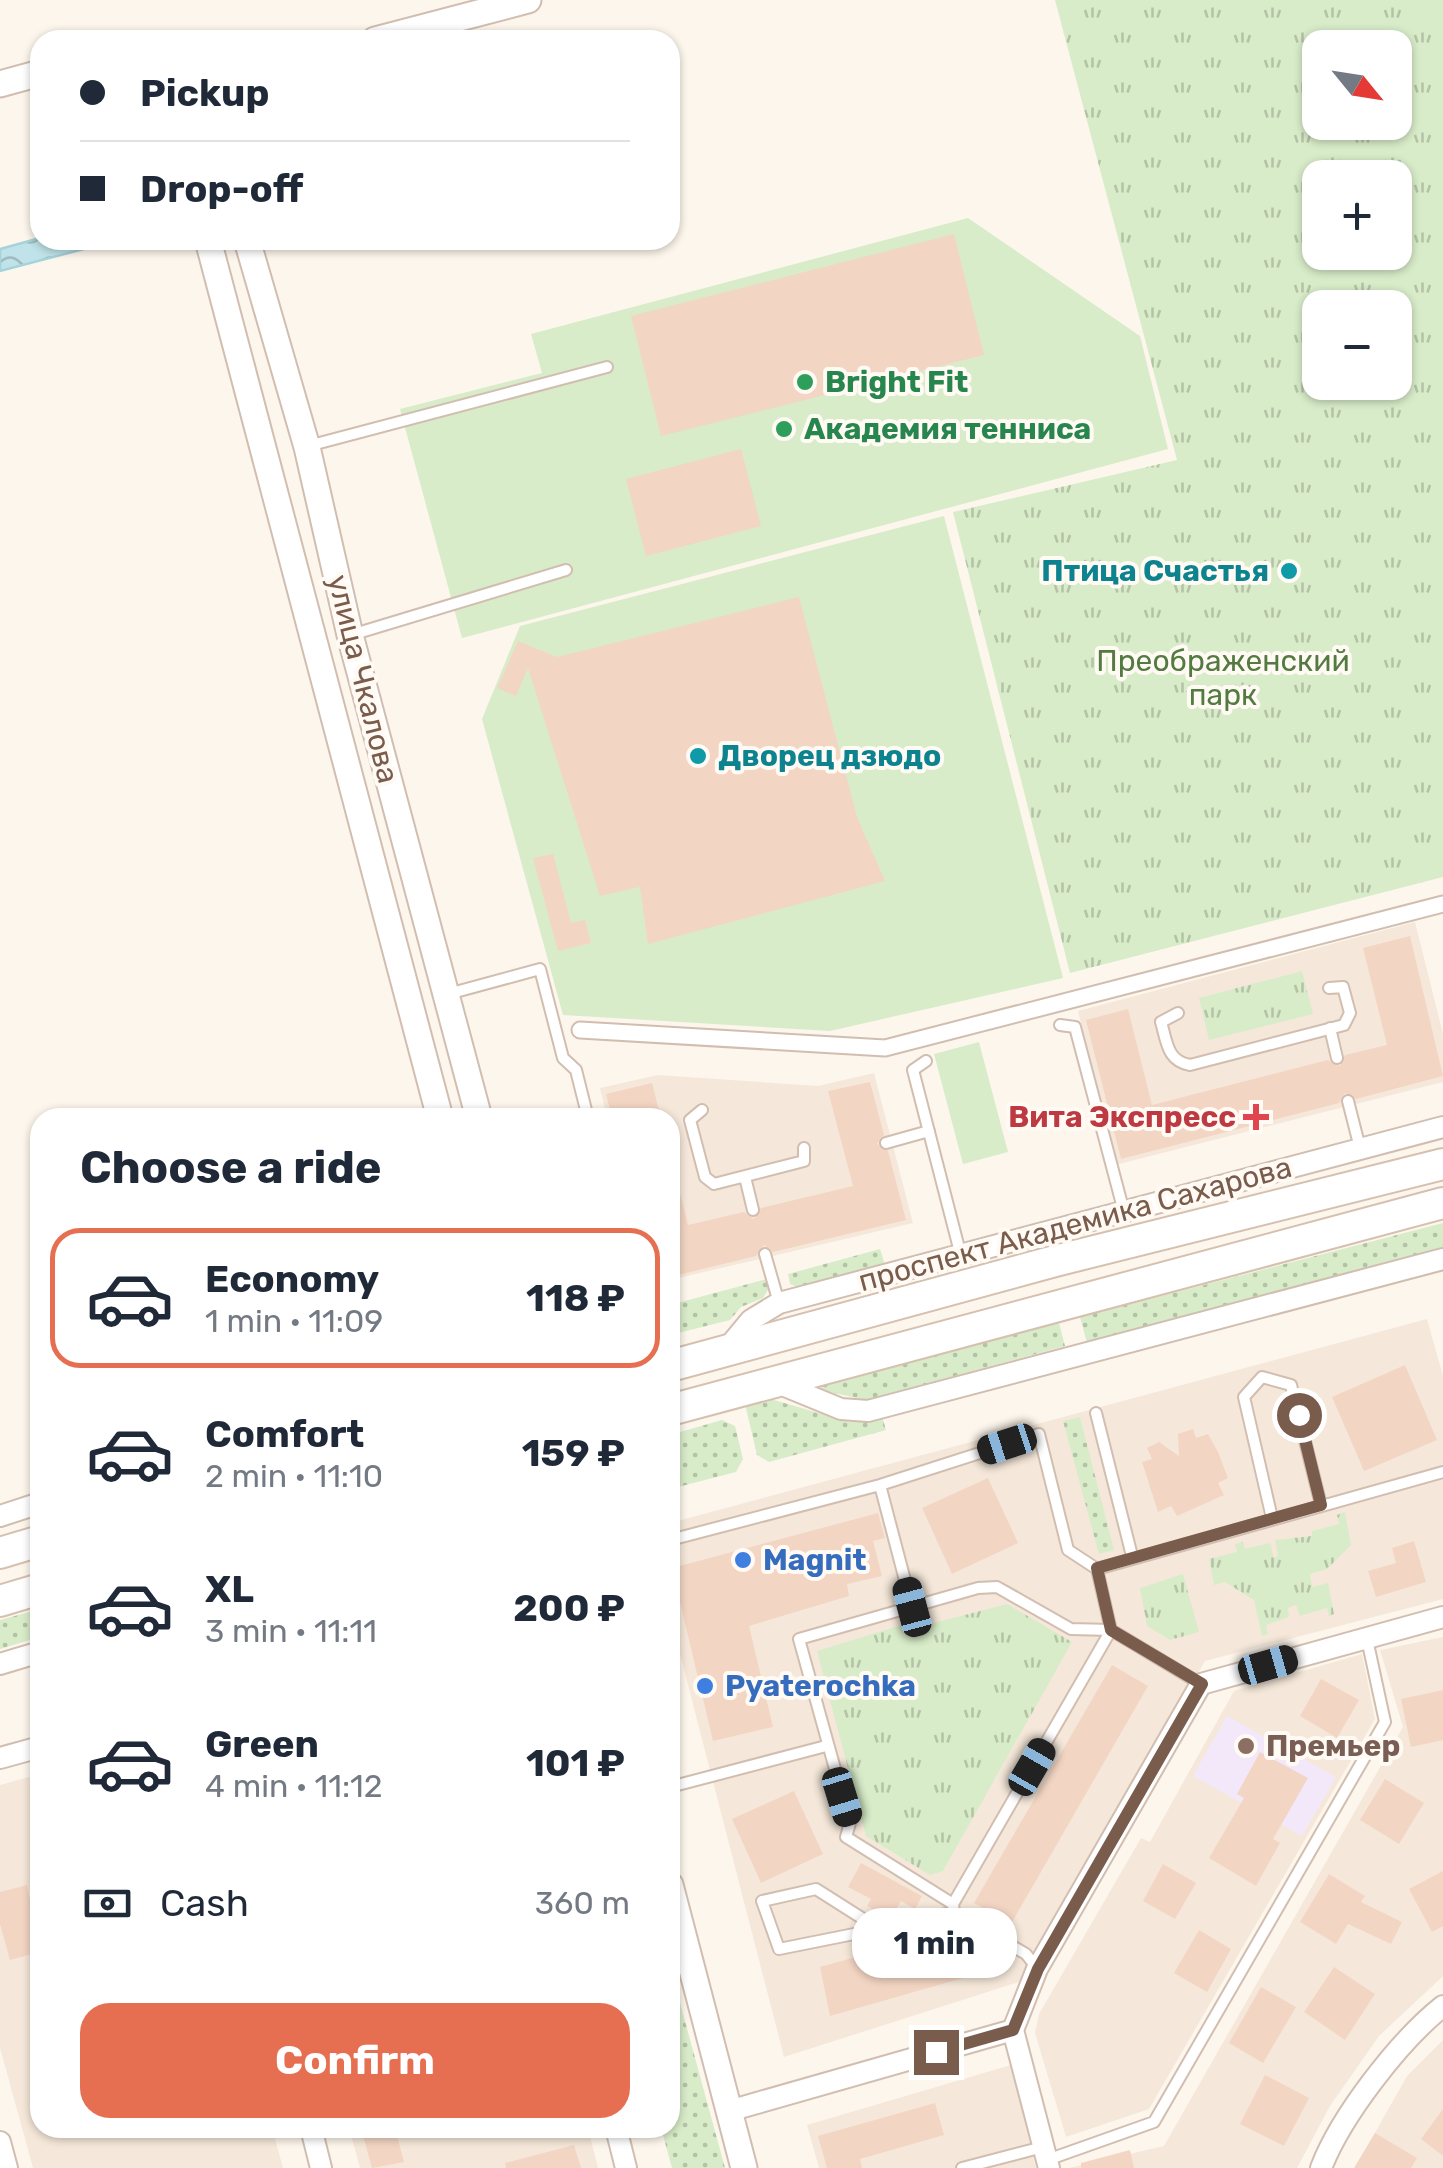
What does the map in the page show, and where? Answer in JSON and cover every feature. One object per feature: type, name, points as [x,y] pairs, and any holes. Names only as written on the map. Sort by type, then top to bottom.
[{"type":"main road","name":"проспект Академика Сахарова","points":[[680,1363],[1037,1266],[1443,1164]]},
{"type":"main road","points":[[680,1407],[1443,1203]]},
{"type":"main road","points":[[0,1553],[30,1544]]},
{"type":"main road","points":[[0,1601],[30,1592]]},
{"type":"street","points":[[413,30],[528,0]]},
{"type":"street","points":[[0,84],[30,76]]},
{"type":"street","name":"улица Чкалова","points":[[211,250],[437,1108]]},
{"type":"street","name":"улица Чкалова","points":[[250,250],[306,447],[350,635],[475,1108]]},
{"type":"street","points":[[580,1030],[884,1048],[1443,904]]},
{"type":"street","name":"проспект Академика Сахарова","points":[[726,1351],[751,1320],[778,1303],[1443,1128]]},
{"type":"street","points":[[776,1382],[841,1409],[868,1411],[1443,1259]]},
{"type":"street","points":[[0,1516],[30,1506]]},
{"type":"street","points":[[1047,2158],[1013,2030],[1038,1969],[1202,1684],[1443,1617]]},
{"type":"street","points":[[0,1664],[30,1655]]},
{"type":"street","points":[[0,1758],[30,1750]]},
{"type":"street","points":[[680,1923],[744,2168]]},
{"type":"street","points":[[1321,2168],[1332,2139],[1421,2023],[1443,2006]]},
{"type":"street","points":[[729,2111],[1013,2030]]},
{"type":"street","points":[[313,2138],[321,2168]]},
{"type":"street","points":[[618,2138],[626,2168]]},
{"type":"street","points":[[0,2142],[7,2168]]},
{"type":"lane","points":[[306,447],[606,367]]},
{"type":"lane","points":[[350,635],[566,570]]},
{"type":"lane","points":[[446,994],[540,969],[564,1058],[576,1070],[586,1108]]},
{"type":"lane","points":[[1178,1014],[1161,1022],[1170,1055],[1178,1063],[1190,1065],[1344,1024],[1350,1013],[1342,987],[1329,988]]},
{"type":"lane","points":[[1060,1025],[1075,1027],[1124,1212]]},
{"type":"lane","points":[[1330,1028],[1337,1058]]},
{"type":"lane","points":[[926,1061],[913,1070],[961,1256]]},
{"type":"lane","points":[[1348,1100],[1360,1148]]},
{"type":"lane","points":[[702,1110],[690,1120],[704,1177],[714,1184],[804,1161],[804,1148]]},
{"type":"lane","points":[[886,1143],[929,1131]]},
{"type":"lane","points":[[744,1177],[753,1210]]},
{"type":"lane","points":[[764,1254],[778,1303]]},
{"type":"lane","points":[[1272,1518],[1244,1397],[1262,1377],[1291,1385],[1321,1505]]},
{"type":"lane","points":[[1096,1413],[1132,1556]]},
{"type":"lane","points":[[680,1537],[880,1486],[1039,1434],[1068,1550],[1097,1568],[1111,1630],[953,1908],[879,1929],[779,1949],[762,1900],[816,1890],[879,1929]]},
{"type":"lane","points":[[1097,1568],[1443,1472]]},
{"type":"lane","points":[[880,1486],[912,1607]]},
{"type":"lane","points":[[1038,1969],[1026,1954],[846,1837],[850,1823],[799,1639],[978,1588],[998,1588],[1071,1628],[1111,1630],[1202,1684]]},
{"type":"lane","points":[[962,2168],[1047,2158],[1154,2122],[1384,1722],[1367,1638]]},
{"type":"lane","points":[[680,1784],[826,1746]]},
{"type":"shaded area","points":[[1415,922],[1443,1034],[1443,1082],[1115,1165],[1078,1011]]},
{"type":"shaded area","points":[[874,1073],[913,1223],[680,1278],[680,1108],[605,1108],[600,1088],[658,1075],[818,1086]]},
{"type":"shaded area","points":[[1427,1319],[1443,1376],[1443,1599],[1205,1661],[1019,1982],[784,2057],[680,1654],[680,1520]]},
{"type":"shaded area","points":[[1443,1637],[1443,1976],[1379,2036],[1330,2106],[1297,2168],[1069,2168],[1164,2146],[1403,1727],[1380,1650]]},
{"type":"shaded area","points":[[1362,1654],[1375,1719],[1149,2109],[1066,2137],[1035,2033],[1039,2014],[1141,1838],[1150,1842],[1234,1691]]},
{"type":"shaded area","name":"Премьер","points":[[1227,1716],[1336,1777],[1302,1836],[1193,1776]]},
{"type":"shaded area","points":[[30,1777],[30,2138],[275,2138],[283,2168],[33,2168],[0,2048],[0,1785]]},
{"type":"shaded area","points":[[1443,2040],[1443,2168],[1355,2168],[1407,2076]]},
{"type":"shaded area","points":[[1011,2065],[1036,2168],[819,2168],[807,2125]]},
{"type":"shaded area","points":[[352,2138],[590,2138],[598,2168],[360,2168]]},
{"type":"green space","name":"Преображенский парк","points":[[1055,0],[1443,0],[1443,877],[1070,973],[953,512],[1177,460]]},
{"type":"green space","name":"Академия тенниса","points":[[968,218],[1140,336],[1168,449],[462,638],[400,409],[542,373],[531,334]]},
{"type":"green space","points":[[944,516],[1063,978],[830,1031],[563,1015],[482,719],[520,626]]},
{"type":"green space","points":[[1302,971],[1313,1014],[1209,1040],[1199,998]]},
{"type":"green space","points":[[979,1042],[1008,1152],[963,1164],[934,1054]]},
{"type":"green space","points":[[1443,1223],[1443,1250],[1087,1343],[1080,1317]]},
{"type":"green space","points":[[880,1249],[886,1268],[800,1288],[790,1284],[788,1274]]},
{"type":"green space","points":[[767,1279],[769,1288],[763,1298],[741,1307],[730,1320],[680,1332],[680,1302]]},
{"type":"green space","points":[[1059,1323],[1065,1346],[866,1400],[816,1389],[816,1385]]},
{"type":"green space","points":[[767,1398],[850,1422],[882,1416],[886,1430],[769,1462],[757,1455],[745,1404]]},
{"type":"green space","points":[[1080,1417],[1114,1550],[1099,1554],[1063,1421]]},
{"type":"green space","points":[[722,1420],[735,1426],[743,1459],[736,1472],[680,1486],[680,1432]]},
{"type":"green space","points":[[1345,1512],[1351,1545],[1327,1569],[1310,1574],[1312,1587],[1328,1583],[1334,1614],[1329,1616],[1327,1608],[1300,1616],[1296,1605],[1288,1608],[1289,1617],[1266,1625],[1268,1634],[1262,1636],[1254,1600],[1225,1582],[1214,1585],[1209,1559],[1237,1552],[1235,1544],[1243,1542],[1245,1549],[1270,1543],[1274,1558],[1278,1556],[1275,1540],[1312,1536],[1312,1531],[1339,1524],[1337,1515]]},
{"type":"green space","points":[[1183,1574],[1199,1632],[1170,1640],[1147,1626],[1140,1588]]},
{"type":"green space","points":[[1007,1604],[1072,1642],[943,1871],[930,1875],[866,1836],[817,1651],[908,1623],[911,1629]]},
{"type":"green space","points":[[30,1612],[30,1640],[0,1649],[0,1620]]},
{"type":"green space","points":[[680,2003],[725,2168],[672,2168],[664,2138],[680,2138]]},
{"type":"water","points":[[30,241],[30,250],[80,250],[0,271],[0,249]]},
{"type":"building","points":[[954,234],[984,355],[661,436],[631,316]]},
{"type":"building","points":[[741,449],[761,526],[646,556],[626,479]]},
{"type":"building","name":"Дворец дзюдо","points":[[799,597],[857,817],[885,881],[648,944],[640,887],[600,896],[528,668],[516,696],[497,688],[518,641],[557,657]]},
{"type":"building","points":[[553,854],[571,923],[585,920],[591,943],[558,951],[533,858]]},
{"type":"building","points":[[1410,936],[1443,1076],[1356,1099],[1345,1093],[1339,1103],[1121,1159],[1086,1020],[1128,1009],[1152,1105],[1328,1060],[1340,1066],[1345,1055],[1387,1045],[1363,948]]},
{"type":"building","points":[[870,1082],[884,1135],[877,1144],[888,1151],[906,1220],[773,1252],[764,1245],[756,1256],[680,1275],[680,1193],[688,1225],[744,1212],[754,1219],[761,1208],[853,1186],[828,1091]]},
{"type":"building","points":[[652,1083],[658,1108],[610,1108],[606,1094]]},
{"type":"building","points":[[1405,1365],[1437,1440],[1364,1471],[1332,1397]]},
{"type":"building","points":[[1193,1429],[1196,1438],[1208,1434],[1218,1452],[1228,1478],[1218,1483],[1224,1495],[1177,1516],[1171,1506],[1158,1512],[1142,1462],[1152,1459],[1147,1448],[1159,1442],[1179,1456],[1178,1434]]},
{"type":"building","points":[[988,1478],[1018,1543],[952,1574],[922,1508]]},
{"type":"building","points":[[878,1513],[885,1538],[873,1541],[882,1576],[847,1584],[849,1596],[749,1626],[773,1727],[713,1741],[680,1602],[680,1566]]},
{"type":"building","points":[[1414,1541],[1426,1582],[1376,1597],[1368,1571],[1396,1563],[1392,1548]]},
{"type":"building","points":[[1112,1665],[1148,1686],[1011,1924],[974,1903]]},
{"type":"building","points":[[1321,1679],[1359,1700],[1337,1738],[1300,1716]]},
{"type":"building","points":[[1443,1690],[1443,1740],[1411,1747],[1401,1699]]},
{"type":"building","points":[[1260,1752],[1308,1778],[1273,1839],[1280,1843],[1256,1886],[1209,1858],[1244,1798],[1237,1794]]},
{"type":"building","points":[[1385,1779],[1424,1803],[1399,1844],[1360,1820]]},
{"type":"building","points":[[794,1791],[823,1854],[761,1883],[732,1819]]},
{"type":"building","points":[[861,1863],[922,1896],[915,1909],[901,1901],[894,1913],[886,1909],[883,1914],[867,1906],[871,1899],[848,1887]]},
{"type":"building","points":[[1163,1864],[1196,1883],[1175,1919],[1143,1901]]},
{"type":"building","points":[[1443,1871],[1443,1926],[1432,1932],[1409,1889]]},
{"type":"building","points":[[1329,1874],[1365,1896],[1361,1902],[1402,1922],[1391,1944],[1348,1924],[1336,1944],[1300,1922]]},
{"type":"building","points":[[27,1885],[30,1955],[10,1960],[0,1924],[0,1892]]},
{"type":"building","points":[[959,1928],[970,1976],[830,2016],[820,1967]]},
{"type":"building","points":[[1199,1930],[1231,1949],[1207,1992],[1174,1973]]},
{"type":"building","points":[[1334,1967],[1375,1994],[1345,2040],[1304,2012]]},
{"type":"building","points":[[1261,1987],[1296,2007],[1263,2063],[1229,2043]]},
{"type":"building","points":[[1265,2075],[1309,2098],[1284,2146],[1240,2124]]},
{"type":"building","points":[[935,2103],[944,2135],[860,2159],[862,2168],[827,2168],[818,2136]]},
{"type":"building","points":[[1443,2109],[1443,2156],[1421,2139]]},
{"type":"building","points":[[1375,2133],[1417,2158],[1411,2168],[1354,2168]]},
{"type":"building","points":[[364,2138],[398,2138],[404,2162],[372,2168]]},
{"type":"building","points":[[574,2145],[581,2168],[506,2168],[505,2163]]},
{"type":"building","points":[[1130,2150],[1134,2168],[1081,2168],[1081,2163]]},
{"type":"place","name":"Bright Fit","points":[[805,382]]},
{"type":"place","name":"Академия тенниса","points":[[784,429]]},
{"type":"place","name":"Птица Счастья","points":[[1289,571]]},
{"type":"place","name":"Дворец дзюдо","points":[[698,756]]},
{"type":"place","name":"Вита Экспресс","points":[[1256,1117]]},
{"type":"place","name":"Magnit","points":[[743,1560]]},
{"type":"place","name":"Pyaterochka","points":[[705,1686]]},
{"type":"place","name":"Премьер","points":[[1246,1746]]},
{"type":"route","points":[[936,2052],[1013,2030],[1038,1969],[1202,1684],[1111,1630],[1097,1568],[1321,1505],[1299,1415]]}]
